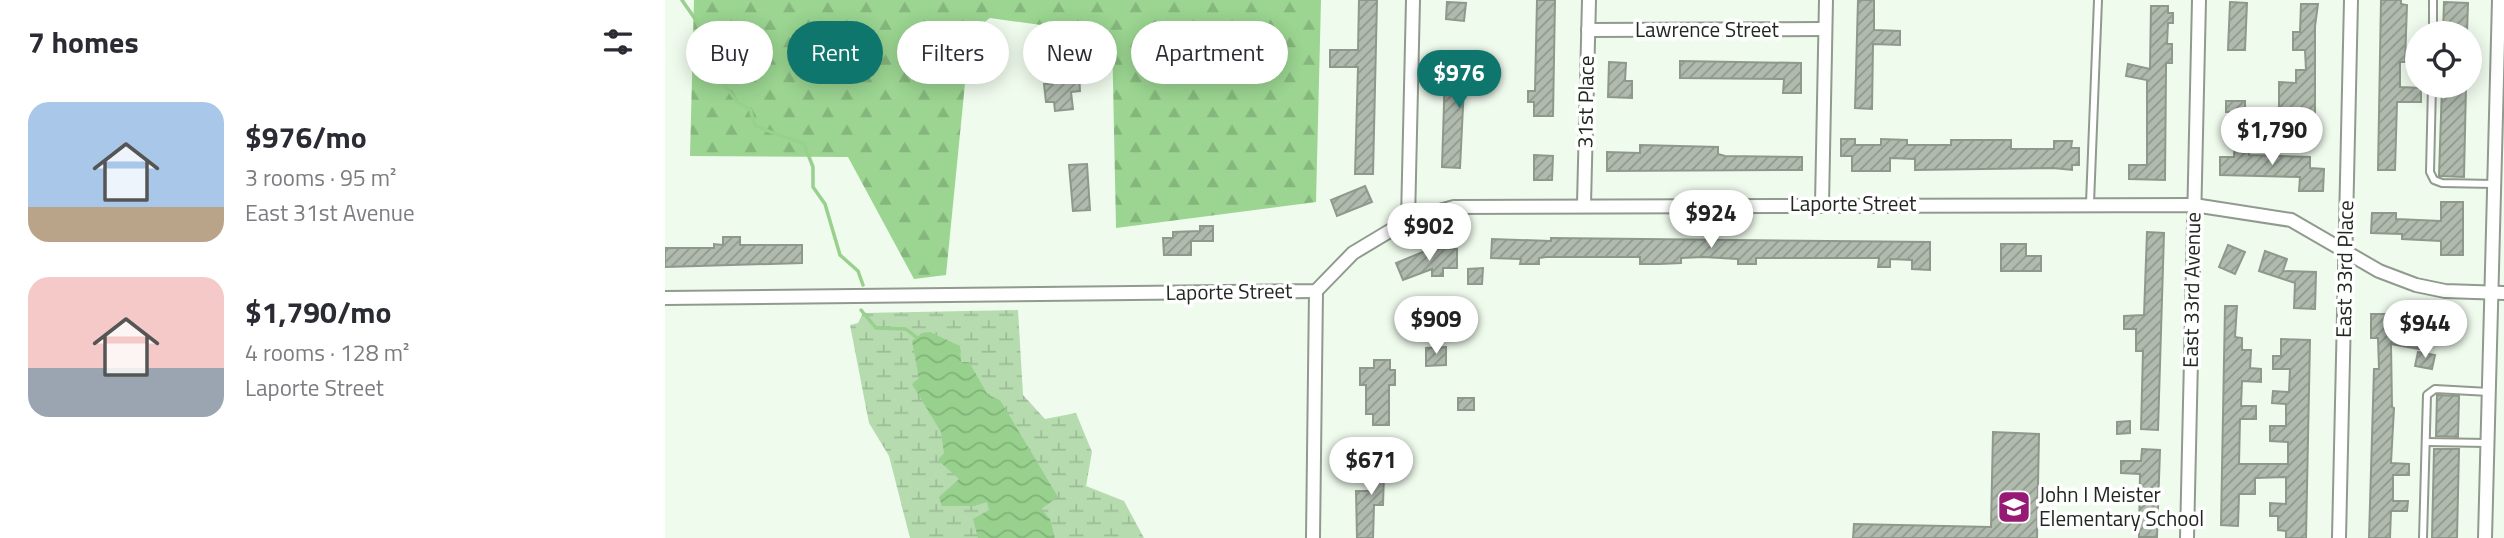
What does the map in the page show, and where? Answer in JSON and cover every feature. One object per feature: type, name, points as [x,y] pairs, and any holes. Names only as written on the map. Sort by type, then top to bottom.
[{"type":"street","points":[[1408,220],[1413,0]]},
{"type":"street","name":"31st Place","points":[[1584,204],[1589,0]]},
{"type":"street","points":[[1822,204],[1826,0]]},
{"type":"street","name":"East 33rd Avenue","points":[[2187,538],[2199,0]]},
{"type":"street","name":"East 33rd Place","points":[[2339,538],[2351,0]]},
{"type":"street","points":[[2485,538],[2489,392],[2498,294],[2494,184],[2499,0]]},
{"type":"street","name":"Lawrence Street","points":[[1588,30],[1825,29]]},
{"type":"street","name":"Laporte Street","points":[[665,298],[1316,291],[1353,253],[1408,220],[1454,207],[1584,204],[2194,205],[2291,220],[2379,271],[2416,285],[2445,291],[2498,294]]},
{"type":"street","points":[[1313,538],[1316,291]]},
{"type":"lane","points":[[2090,203],[2098,0]]},
{"type":"lane","points":[[2433,0],[2433,21]]},
{"type":"lane","points":[[2432,98],[2430,172],[2434,180],[2494,184]]},
{"type":"lane","points":[[2423,538],[2427,395],[2435,389],[2489,392]]},
{"type":"lane","points":[[2426,442],[2488,443]]},
{"type":"green space","points":[[694,0],[1321,0],[1316,202],[1116,228],[1113,84],[1117,84],[1117,21],[1023,23],[990,18],[986,21],[897,21],[897,84],[965,84],[946,275],[914,279],[848,157],[690,156],[692,84],[773,84],[773,21],[693,21]]},
{"type":"green space","points":[[1018,310],[1023,395],[1045,419],[1076,413],[1092,452],[1086,486],[1124,501],[1144,538],[910,538],[889,456],[869,423],[850,325],[858,323],[863,313]]},
{"type":"water","points":[[930,332],[960,346],[961,362],[969,362],[988,395],[1000,400],[1058,497],[1041,509],[1050,519],[1055,538],[978,538],[973,519],[989,510],[987,502],[974,506],[942,506],[939,497],[959,479],[938,460],[944,453],[941,432],[912,384],[919,378],[912,341],[922,333]]},
{"type":"building","points":[[1359,0],[1377,0],[1373,174],[1355,174],[1358,67],[1330,67],[1330,50],[1358,50]]},
{"type":"building","points":[[1537,0],[1555,0],[1553,116],[1534,116],[1534,102],[1528,102],[1528,91],[1535,91]]},
{"type":"building","points":[[1858,0],[1874,0],[1874,30],[1900,31],[1900,45],[1873,44],[1872,109],[1855,108]]},
{"type":"building","points":[[2381,0],[2401,0],[2401,4],[2407,5],[2405,62],[2400,62],[2400,87],[2405,87],[2405,98],[2421,98],[2421,102],[2397,102],[2395,170],[2378,170]]},
{"type":"building","points":[[1447,2],[1466,3],[1464,21],[1446,19]]},
{"type":"building","points":[[2230,2],[2247,3],[2245,50],[2228,50]]},
{"type":"building","points":[[2444,2],[2468,3],[2467,21],[2443,21]]},
{"type":"building","points":[[2301,4],[2318,4],[2315,26],[2315,132],[2292,131],[2293,116],[2279,117],[2279,82],[2296,83],[2296,70],[2306,70],[2305,50],[2293,50],[2293,32],[2300,32]]},
{"type":"building","points":[[2151,6],[2168,6],[2168,13],[2173,13],[2173,23],[2168,23],[2167,44],[2172,44],[2172,63],[2166,63],[2165,180],[2129,179],[2129,165],[2147,165],[2147,80],[2126,76],[2128,64],[2150,69]]},
{"type":"building","points":[[1680,61],[1801,63],[1801,93],[1783,93],[1784,79],[1680,78]]},
{"type":"building","points":[[1609,62],[1626,63],[1625,81],[1632,81],[1632,98],[1608,97]]},
{"type":"building","points":[[1476,68],[1495,68],[1495,86],[1464,86],[1460,168],[1442,167],[1445,72],[1476,73]]},
{"type":"building","points":[[1044,84],[1080,84],[1080,91],[1071,92],[1073,109],[1055,111],[1054,102],[1046,102]]},
{"type":"building","points":[[2442,98],[2466,98],[2464,177],[2439,176]]},
{"type":"building","points":[[2226,101],[2245,101],[2245,112],[2226,112]]},
{"type":"building","points":[[2235,137],[2250,138],[2249,155],[2310,157],[2310,168],[2324,169],[2323,191],[2299,191],[2300,177],[2220,175],[2220,157],[2234,157]]},
{"type":"building","points":[[1841,139],[1855,139],[1855,145],[1881,145],[1881,139],[1907,140],[1907,145],[1951,145],[1951,140],[2011,140],[2011,149],[2054,149],[2054,141],[2072,141],[2071,148],[2079,148],[2079,165],[2072,165],[2072,170],[1915,170],[1915,159],[1890,158],[1890,171],[1852,171],[1852,156],[1841,156]]},
{"type":"building","points":[[1640,145],[1718,147],[1718,154],[1725,156],[1802,157],[1802,170],[1607,171],[1607,152],[1640,153]]},
{"type":"building","points":[[1534,155],[1553,156],[1552,180],[1534,180]]},
{"type":"building","points":[[1087,164],[1090,210],[1073,211],[1069,165]]},
{"type":"building","points":[[1365,186],[1372,202],[1337,216],[1331,200]]},
{"type":"building","points":[[2441,202],[2463,202],[2463,255],[2441,255],[2441,241],[2402,239],[2402,234],[2371,233],[2372,213],[2396,213],[2396,219],[2441,221]]},
{"type":"building","points":[[1200,226],[1213,226],[1213,241],[1191,241],[1191,255],[1164,255],[1163,238],[1173,238],[1173,232],[1200,231]]},
{"type":"building","points":[[2147,232],[2164,233],[2158,430],[2141,429],[2143,351],[2136,351],[2136,329],[2124,329],[2124,316],[2144,315]]},
{"type":"building","points":[[723,237],[740,237],[740,245],[802,245],[802,263],[665,267],[665,248],[714,248],[714,244],[723,245]]},
{"type":"building","points":[[1551,238],[1930,242],[1930,270],[1912,269],[1912,260],[1890,259],[1890,267],[1878,267],[1879,258],[1756,258],[1756,264],[1738,264],[1738,259],[1703,257],[1681,258],[1681,263],[1640,264],[1640,257],[1546,257],[1539,258],[1539,264],[1520,264],[1521,259],[1491,258],[1492,239],[1551,241]]},
{"type":"building","points":[[2001,244],[2026,244],[2026,256],[2041,256],[2041,271],[2001,271]]},
{"type":"building","points":[[2228,245],[2245,252],[2235,274],[2219,267]]},
{"type":"building","points":[[1430,249],[1457,249],[1457,268],[1443,268],[1443,276],[1432,276],[1432,269],[1403,280],[1396,263]]},
{"type":"building","points":[[2265,251],[2287,259],[2283,271],[2316,272],[2315,309],[2294,308],[2295,283],[2259,271]]},
{"type":"building","points":[[1483,268],[1482,284],[1468,284],[1468,269]]},
{"type":"building","points":[[2225,306],[2237,306],[2235,337],[2242,338],[2242,350],[2251,350],[2250,368],[2261,369],[2261,382],[2242,381],[2241,406],[2256,406],[2256,419],[2240,419],[2239,464],[2288,464],[2288,442],[2270,441],[2270,426],[2286,426],[2286,404],[2272,403],[2273,391],[2289,392],[2290,369],[2273,369],[2273,356],[2281,356],[2281,339],[2310,340],[2306,538],[2286,538],[2286,531],[2278,530],[2278,516],[2270,516],[2270,503],[2286,504],[2286,477],[2255,478],[2255,494],[2239,494],[2238,526],[2221,525]]},
{"type":"building","points":[[2371,314],[2398,314],[2431,320],[2425,350],[2391,344],[2394,408],[2391,463],[2409,464],[2409,475],[2393,475],[2393,501],[2408,501],[2407,511],[2391,511],[2390,538],[2369,538],[2374,369],[2379,369],[2378,338],[2371,338]]},
{"type":"building","points":[[1446,347],[1446,365],[1426,366],[1426,348]]},
{"type":"building","points":[[2418,352],[2435,355],[2432,369],[2415,366]]},
{"type":"building","points":[[1374,360],[1390,360],[1390,370],[1395,370],[1395,385],[1389,385],[1389,425],[1373,425],[1373,414],[1366,414],[1366,385],[1360,385],[1360,368],[1374,368]]},
{"type":"building","points":[[2437,395],[2459,396],[2458,437],[2436,436]]},
{"type":"building","points":[[1458,398],[1474,398],[1474,410],[1458,410]]},
{"type":"building","points":[[2130,421],[2130,433],[2117,434],[2117,422]]},
{"type":"building","points":[[1993,432],[2039,434],[2037,538],[1853,538],[1854,524],[1991,527]]},
{"type":"building","points":[[2142,449],[2160,450],[2157,537],[2139,537],[2140,474],[2121,473],[2121,461],[2141,461]]},
{"type":"building","points":[[2434,449],[2459,449],[2457,538],[2432,538]]},
{"type":"building","points":[[1388,457],[1388,474],[1384,474],[1383,505],[1374,505],[1373,538],[1357,538],[1356,491],[1370,491],[1369,458]]},
{"type":"waterway","points":[[682,0],[698,24],[711,58],[720,69],[727,72],[724,84],[738,103],[750,109],[755,125],[804,144],[813,167],[813,187],[825,204],[840,255],[858,271],[863,285]]},
{"type":"waterway","points":[[861,310],[876,328],[906,329],[916,337]]},
{"type":"place","name":"John I Meister Elementary School","points":[[2014,507]]}]
